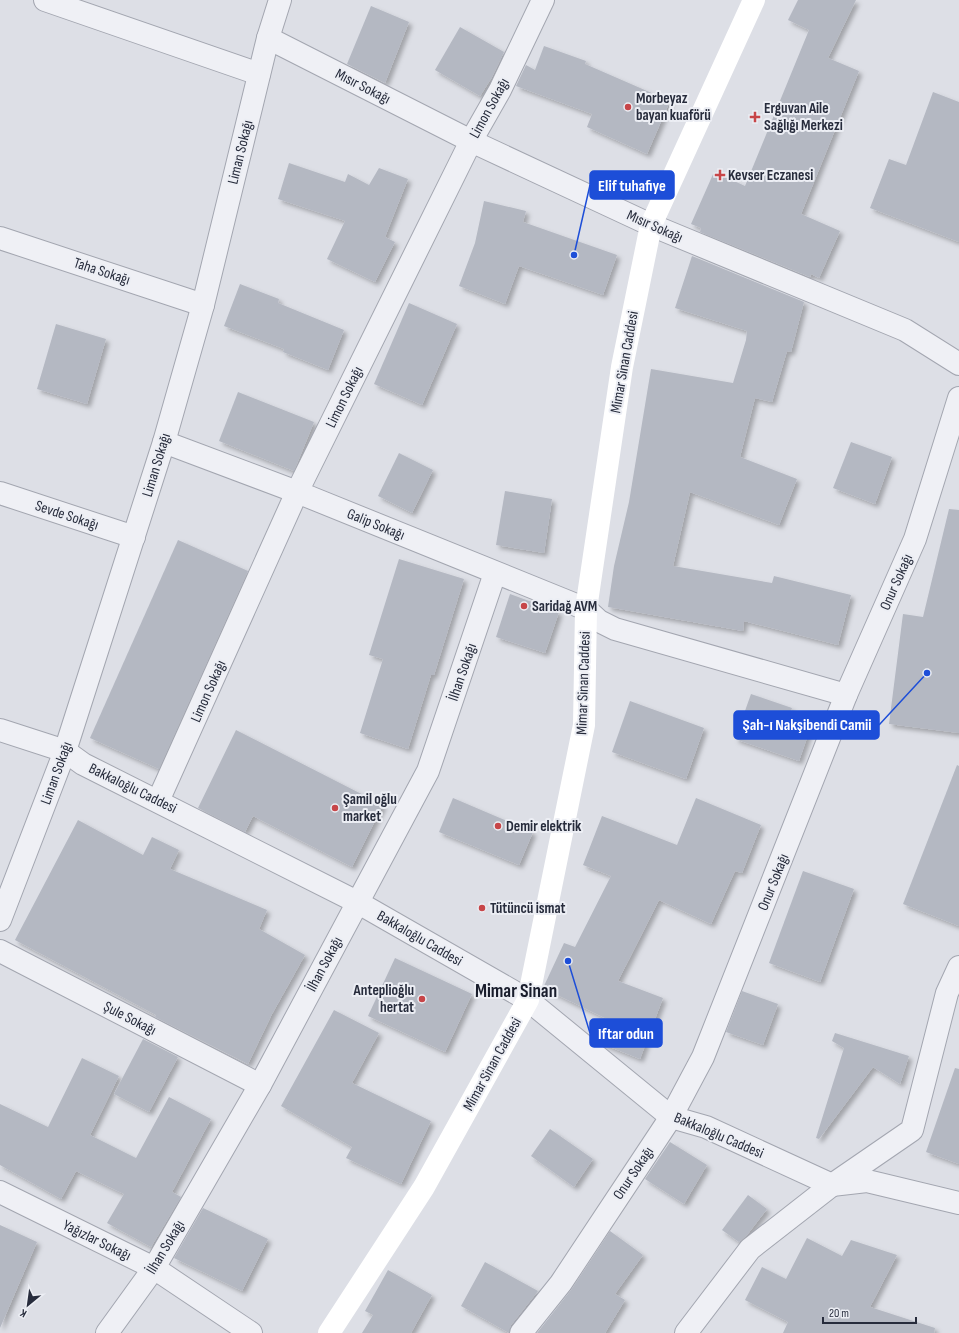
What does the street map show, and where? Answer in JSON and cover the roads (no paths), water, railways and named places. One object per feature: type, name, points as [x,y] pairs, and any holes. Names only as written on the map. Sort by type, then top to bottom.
[{"type":"street","points":[[45,0],[259,74]]},
{"type":"street","name":"Liman Sokağı","points":[[0,920],[65,751],[164,442],[203,305],[268,38],[280,0]]},
{"type":"street","name":"Limon Sokağı","points":[[158,801],[297,492],[471,141],[500,90],[543,0]]},
{"type":"street","name":"Mimar Sinan Caddesi","points":[[329,1333],[424,1187],[528,1000],[584,725],[586,609],[622,367],[651,225],[754,0]]},
{"type":"street","name":"Mısır Sokağı","points":[[268,38],[471,141],[651,225],[905,330],[959,364]]},
{"type":"street","name":"Taha Sokağı","points":[[0,238],[203,305]]},
{"type":"street","name":"Onur Sokağı","points":[[521,1333],[561,1283],[671,1116],[703,1057],[846,695],[915,539],[959,398]]},
{"type":"street","name":"Galip Sokağı","points":[[164,442],[297,492],[586,609],[599,621],[615,629],[846,695]]},
{"type":"street","name":"Sevde Sokağı","points":[[0,493],[134,537]]},
{"type":"street","name":"İlhan Sokağı","points":[[107,1333],[154,1268],[260,1086],[428,771],[495,573]]},
{"type":"street","name":"Bakkaloğlu Caddesi","points":[[0,730],[65,751],[83,764],[357,902],[528,1000],[671,1116],[706,1127],[832,1185]]},
{"type":"street","name":"Şule Sokağı","points":[[0,951],[260,1086]]},
{"type":"street","points":[[693,1331],[750,1249],[832,1185],[912,1130],[947,993],[959,967]]},
{"type":"street","points":[[832,1185],[867,1181],[959,1203]]},
{"type":"street","name":"Yağızlar Sokağı","points":[[0,1192],[154,1268],[251,1333]]},
{"type":"place","name":"Morbeyaz bayan kuaförü","points":[[628,107]]},
{"type":"place","name":"Erguvan Aile Sağlığı Merkezi","points":[[755,117]]},
{"type":"place","name":"Kevser Eczanesi","points":[[720,175]]},
{"type":"place","name":"Elif tuhafiye","points":[[574,255]]},
{"type":"place","name":"Saridağ AVM","points":[[524,606]]},
{"type":"place","name":"Şah-ı Nakşibendi Camii","points":[[927,673]]},
{"type":"place","name":"Şamil oğlu market","points":[[335,808]]},
{"type":"place","name":"Demir elektrik","points":[[498,826]]},
{"type":"place","name":"Tütüncü ismat","points":[[482,908]]},
{"type":"place","name":"Iftar odun","points":[[568,961]]},
{"type":"place","name":"Anteplioğlu hertat","points":[[422,999]]},
{"type":"district","name":"Mimar Sinan","points":[[516,990]]}]
